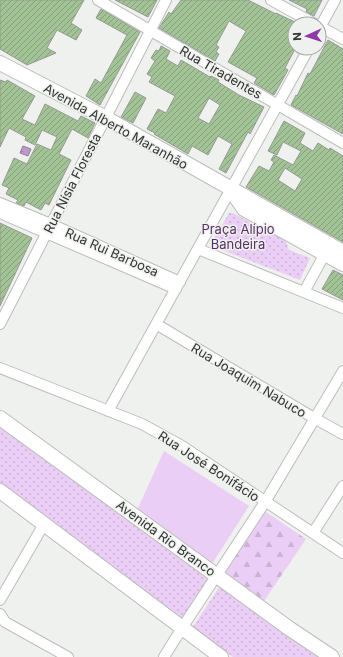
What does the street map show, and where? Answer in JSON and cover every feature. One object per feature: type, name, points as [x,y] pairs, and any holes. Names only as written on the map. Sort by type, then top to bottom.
[{"type":"main road","name":"Avenida Alberto Maranhão","points":[[0,63],[106,118],[231,190],[244,209],[328,250],[343,264]]},
{"type":"main road","name":"Avenida Alberto Maranhão","points":[[328,250],[343,252]]},
{"type":"main road","name":"Avenida Rio Branco","points":[[0,418],[290,629],[332,657]]},
{"type":"main road","points":[[0,491],[221,657]]},
{"type":"street","name":"Rua Tiradentes","points":[[98,0],[343,143]]},
{"type":"street","name":"Rua Nísia Floresta","points":[[0,324],[166,0]]},
{"type":"street","points":[[271,0],[299,16]]},
{"type":"street","points":[[325,16],[335,0]]},
{"type":"street","points":[[327,31],[343,39]]},
{"type":"street","points":[[108,411],[305,56]]},
{"type":"street","name":"Rua Rui Barbosa","points":[[0,203],[49,229],[178,285]]},
{"type":"street","name":"Rua Rui Barbosa","points":[[0,213],[49,229]]},
{"type":"street","points":[[198,249],[343,308]]},
{"type":"street","points":[[304,292],[328,250]]},
{"type":"street","name":"Rua Joaquim Nabuco","points":[[156,324],[343,434]]},
{"type":"street","name":"Rua José Bonifácio","points":[[0,368],[142,424],[182,446],[343,553]]},
{"type":"street","points":[[164,657],[265,502],[343,371]]},
{"type":"street","points":[[313,533],[343,486]]},
{"type":"street","points":[[0,600],[44,524]]},
{"type":"street","points":[[2,619],[68,657]]},
{"type":"green space","name":"Praça Alípio Bandeira","points":[[229,213],[233,213],[286,241],[289,250],[310,258],[300,280],[217,248],[213,240]]},
{"type":"green space","points":[[0,424],[211,578],[184,619],[0,484]]},
{"type":"green space","points":[[164,451],[249,506],[212,564],[137,510]]},
{"type":"green space","points":[[263,510],[306,539],[264,601],[225,572]]},
{"type":"green space","points":[[220,586],[324,657],[233,657],[193,627]]},
{"type":"water","points":[[23,146],[31,149],[28,156],[20,153]]},
{"type":"building","points":[[0,0],[84,0],[71,23],[82,30],[76,40],[57,30],[47,48],[56,53],[27,65],[0,49]]},
{"type":"building","points":[[115,0],[157,0],[148,17]]},
{"type":"building","points":[[181,0],[248,0],[287,18],[287,56],[291,56],[285,68],[288,70],[274,95],[254,83],[257,78],[228,62],[246,31],[229,21],[216,45],[219,47],[216,52],[219,54],[215,61],[159,28],[169,12],[171,14]]},
{"type":"building","points":[[289,0],[322,0],[314,16],[306,12],[307,9]]},
{"type":"building","points":[[101,9],[140,32],[100,105],[86,96],[95,79],[101,83],[127,35],[96,18]]},
{"type":"building","points":[[328,40],[343,49],[343,134],[291,105],[308,73],[310,74],[320,56],[327,56]]},
{"type":"building","points":[[161,46],[170,51],[166,59],[178,66],[181,60],[210,77],[211,76],[219,80],[218,82],[239,95],[264,107],[250,134],[248,132],[226,173],[219,169],[232,144],[218,136],[208,155],[192,146],[188,154],[147,129],[158,109],[166,113],[175,96],[149,82],[152,77],[147,74],[155,61],[151,58],[156,50],[159,51]],"holes":[[[209,98],[220,105],[209,124],[198,118]]]},
{"type":"building","points":[[0,80],[6,82],[7,80],[35,96],[22,119],[35,125],[45,104],[78,121],[81,116],[95,123],[88,138],[72,129],[59,154],[71,160],[49,205],[45,203],[41,210],[26,202],[24,206],[16,203],[18,200],[6,194],[9,188],[2,185],[14,158],[27,164],[37,144],[51,150],[57,137],[42,130],[35,145],[25,140],[26,137],[9,128],[0,147]]},
{"type":"building","points":[[135,92],[146,98],[133,123],[121,117]]},
{"type":"building","points":[[284,121],[305,133],[300,143],[313,151],[318,143],[343,156],[343,242],[246,187],[259,166],[269,171],[274,162],[271,160],[274,155],[293,165],[301,151],[283,142],[277,155],[268,151]],"holes":[[[285,168],[302,179],[295,191],[278,180]]]},
{"type":"building","points":[[0,223],[32,238],[0,306]]},
{"type":"building","points":[[333,270],[343,275],[343,300],[322,289]]}]
